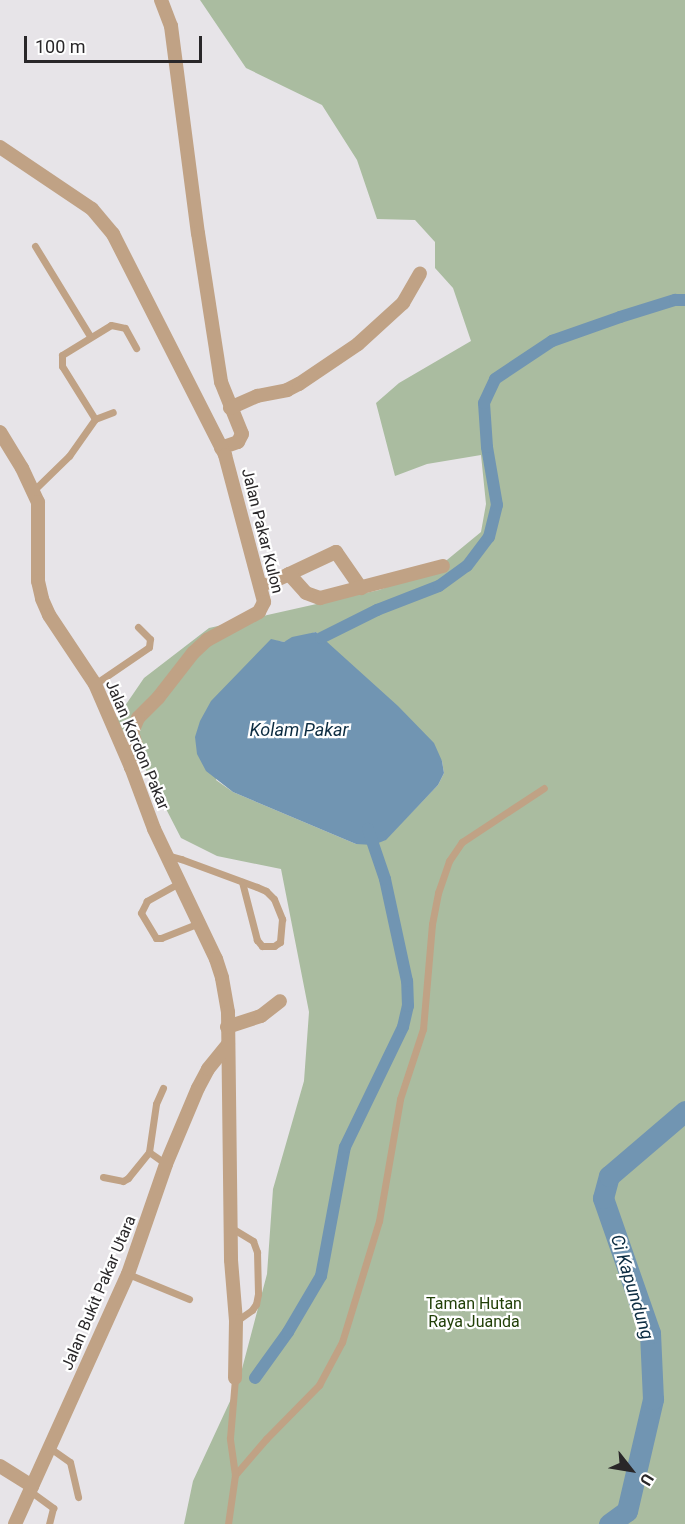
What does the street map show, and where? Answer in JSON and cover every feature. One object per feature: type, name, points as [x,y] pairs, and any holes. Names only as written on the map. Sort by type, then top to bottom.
[{"type":"street","points":[[0,147],[103,219],[223,451],[242,439],[221,382],[206,294],[171,26],[161,0]]},
{"type":"street","points":[[230,408],[257,396],[293,387],[358,344],[403,303],[420,274]]},
{"type":"street","name":"Jalan Kordon Pakar","points":[[0,432],[34,490],[38,502],[38,581],[42,599],[49,615],[95,684],[131,767],[154,829],[199,923],[222,978],[228,1012],[230,1227],[236,1321],[235,1378]]},
{"type":"street","name":"Jalan Pakar Kulon","points":[[131,767],[140,758],[132,732],[138,717],[158,698],[193,653],[207,640],[259,612],[263,606],[223,451]]},
{"type":"street","points":[[270,583],[336,552],[361,588]]},
{"type":"street","points":[[290,574],[306,592],[320,598],[443,566]]},
{"type":"street","points":[[227,1027],[261,1016],[280,1001]]},
{"type":"street","name":"Jalan Bukit Pakar Utara","points":[[15,1524],[128,1274],[166,1164],[198,1088],[208,1069],[228,1044]]},
{"type":"street","points":[[0,1466],[31,1489]]},
{"type":"lane","points":[[35,246],[90,336]]},
{"type":"lane","points":[[95,419],[62,366],[62,355],[111,325],[125,328],[136,348]]},
{"type":"lane","points":[[34,490],[69,456],[95,419],[114,412]]},
{"type":"lane","points":[[95,684],[149,647],[150,639],[138,627]]},
{"type":"lane","points":[[235,1475],[266,1438],[319,1385],[342,1342],[379,1221],[400,1099],[423,1029],[432,924],[438,892],[449,861],[462,842],[544,788]]},
{"type":"lane","points":[[166,855],[242,882],[266,891],[274,899],[282,919],[280,942],[274,946],[262,946],[256,940],[242,882]]},
{"type":"lane","points":[[179,883],[147,901],[141,914],[156,938],[199,923]]},
{"type":"lane","points":[[103,1177],[123,1181],[149,1152],[156,1104],[163,1088]]},
{"type":"lane","points":[[149,1152],[166,1164]]},
{"type":"lane","points":[[230,1227],[253,1240],[257,1252],[258,1294],[256,1304],[252,1310],[236,1321]]},
{"type":"lane","points":[[128,1274],[189,1299]]},
{"type":"lane","points":[[228,1524],[235,1475],[230,1438],[235,1378]]},
{"type":"lane","points":[[50,1448],[70,1462],[78,1497]]},
{"type":"lane","points":[[31,1489],[53,1508],[49,1524]]},
{"type":"green space","name":"Taman Hutan Raya Juanda","points":[[200,0],[685,0],[685,1524],[184,1524],[193,1481],[238,1384],[267,1274],[273,1189],[304,1081],[309,1012],[281,869],[217,856],[181,838],[146,770],[116,719],[144,678],[209,628],[379,590],[436,569],[481,532],[486,504],[481,455],[427,464],[395,476],[376,403],[399,383],[471,341],[453,288],[435,268],[435,242],[415,220],[377,219],[357,160],[322,105],[246,68]],"holes":[[[316,632],[442,761],[444,773],[438,785],[385,840],[356,844],[233,792],[216,780],[271,640],[284,642]]]},
{"type":"water","name":"Kolam Pakar","points":[[316,632],[398,706],[434,743],[442,761],[444,773],[438,785],[386,840],[373,845],[356,844],[233,792],[206,771],[197,754],[195,737],[200,721],[211,701],[271,639],[284,642],[292,637]]},
{"type":"waterway","points":[[321,638],[377,610],[439,586],[467,566],[489,537],[497,505],[487,447],[484,403],[495,379],[552,341],[675,300],[685,300]]},
{"type":"waterway","points":[[255,1378],[288,1332],[321,1276],[345,1147],[403,1027],[408,1006],[407,981],[385,879],[368,829]]},
{"type":"waterway","name":"Ci Kapundung","points":[[609,1524],[627,1511],[653,1399],[650,1333],[603,1198],[609,1176],[685,1111]]}]
